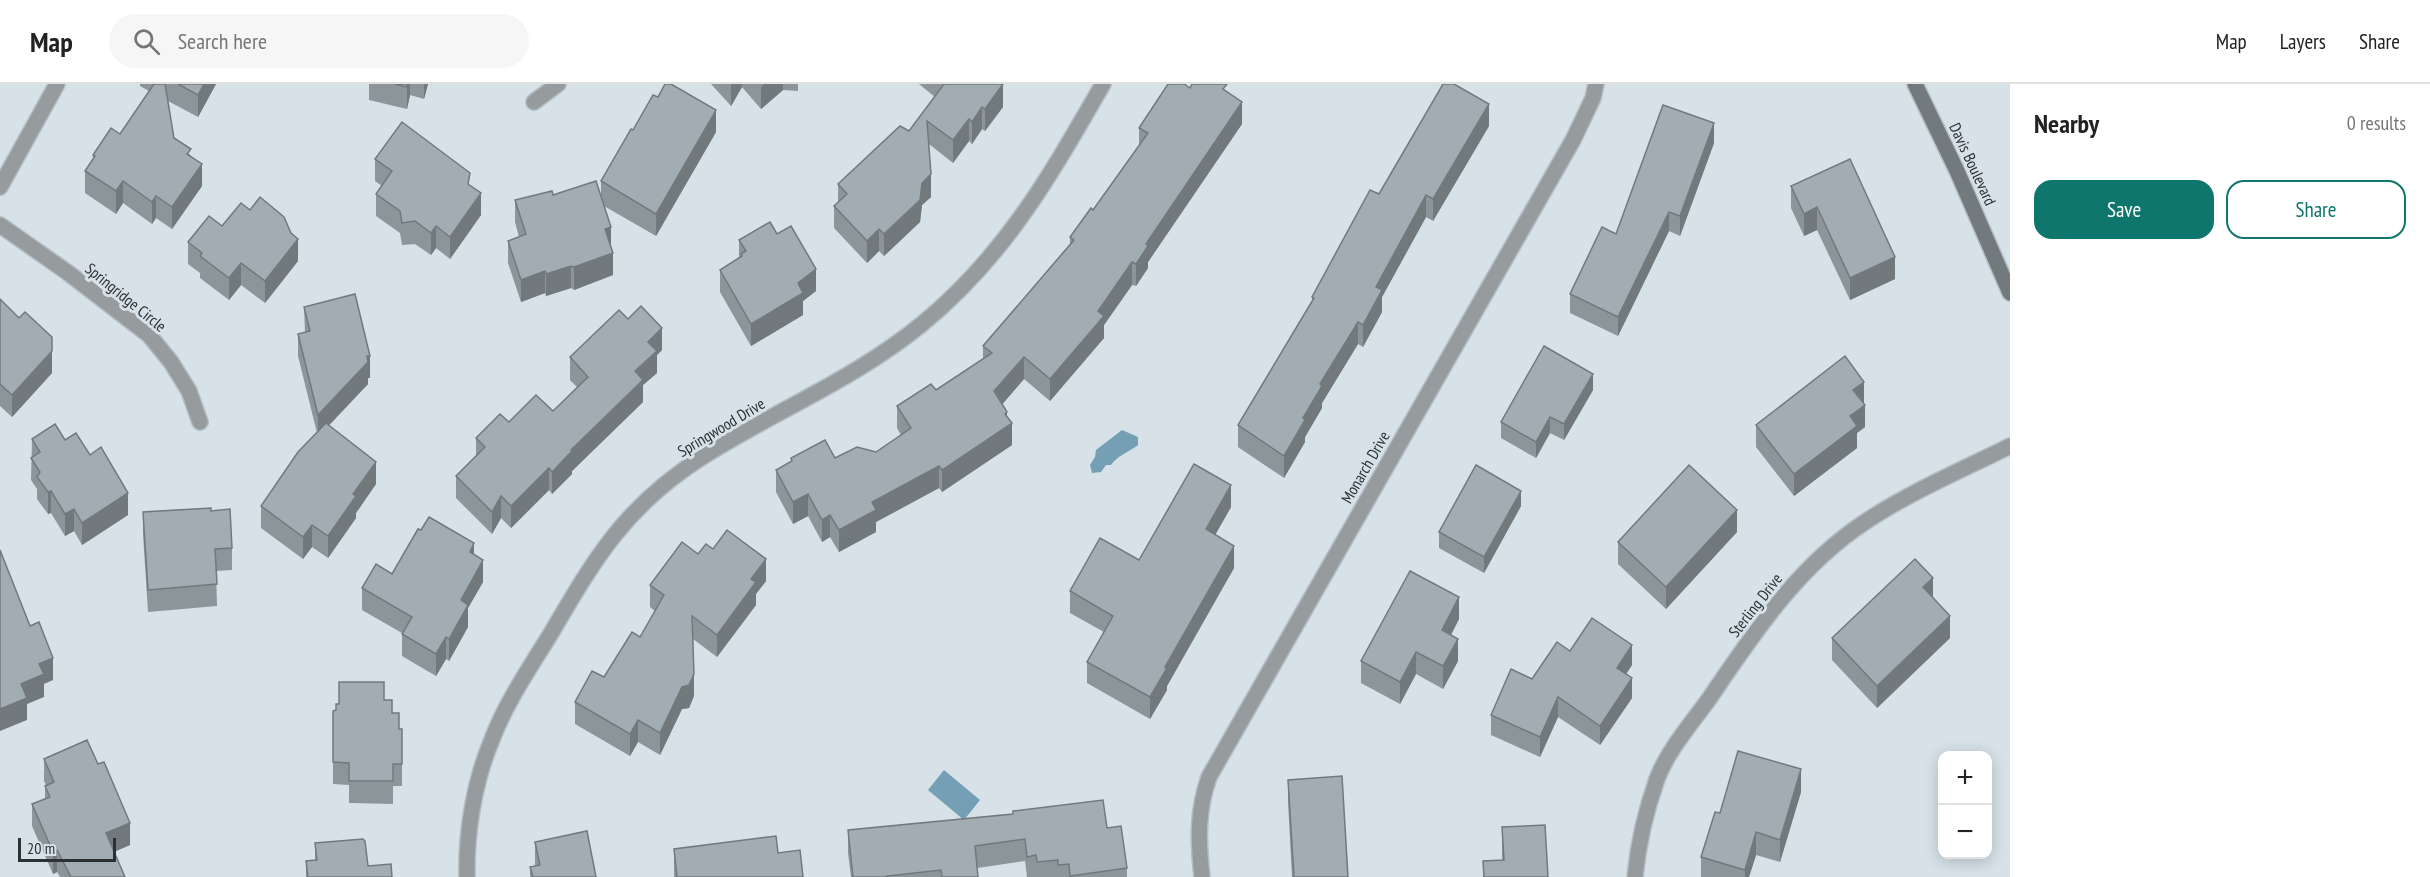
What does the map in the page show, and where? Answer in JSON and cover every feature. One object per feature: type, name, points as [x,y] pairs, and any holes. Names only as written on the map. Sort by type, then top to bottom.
[{"type":"street","points":[[0,187],[57,84]]},
{"type":"street","points":[[534,102],[558,84]]},
{"type":"street","name":"Springwood Drive","points":[[467,877],[466,854],[472,814],[490,743],[504,713],[594,560],[617,528],[644,501],[704,456],[838,381],[921,325],[958,292],[1019,222],[1043,186],[1102,84]]},
{"type":"street","name":"Monarch Drive","points":[[1202,877],[1198,839],[1199,817],[1209,777],[1573,140],[1593,98],[1596,84]]},
{"type":"street","name":"Davis Boulevard","points":[[1915,84],[1957,171],[2010,293]]},
{"type":"street","name":"Springridge Circle","points":[[0,225],[149,335],[171,362],[189,391],[200,422]]},
{"type":"street","name":"Sterling Drive","points":[[1635,877],[1650,804],[1658,778],[1669,756],[1771,610],[1832,547],[1865,522],[1901,501],[2010,446]]},
{"type":"water","points":[[1122,430],[1138,437],[1138,445],[1111,465],[1106,465],[1101,472],[1092,473],[1090,465],[1096,450]]},
{"type":"water","points":[[944,770],[980,800],[964,820],[928,790]]},
{"type":"building","points":[[154,84],[165,84],[174,138],[191,149],[187,154],[202,164],[172,207],[156,196],[152,202],[123,181],[116,191],[85,171],[111,128],[120,134]]},
{"type":"building","points":[[178,84],[204,84],[198,95]]},
{"type":"building","points":[[665,84],[671,84],[716,110],[656,214],[601,181],[653,95],[658,97]]},
{"type":"building","points":[[944,84],[1003,84],[985,109],[982,107],[972,122],[969,119],[953,140],[927,121],[931,174],[922,183],[920,200],[884,234],[879,229],[867,241],[834,206],[847,194],[838,184],[900,126],[909,131]]},
{"type":"building","points":[[1168,84],[1184,84],[1190,88],[1192,84],[1227,84],[1223,89],[1242,102],[1146,244],[1148,246],[1136,264],[1132,262],[1098,311],[1104,316],[1050,379],[1024,357],[994,391],[1012,423],[942,470],[939,466],[872,502],[876,510],[839,530],[830,515],[822,520],[808,494],[793,502],[776,470],[792,461],[791,458],[825,440],[835,458],[857,447],[876,452],[911,428],[897,406],[931,384],[936,390],[992,353],[983,346],[1074,240],[1070,237],[1091,208],[1093,210],[1148,133],[1139,128]]},
{"type":"building","points":[[1443,84],[1454,84],[1489,104],[1433,199],[1426,195],[1376,287],[1382,290],[1363,325],[1358,322],[1320,384],[1322,386],[1303,418],[1305,420],[1284,456],[1238,425],[1314,298],[1312,297],[1370,190],[1379,194]]},
{"type":"building","points":[[1663,105],[1714,123],[1680,216],[1669,212],[1618,317],[1570,294],[1602,227],[1616,234]]},
{"type":"building","points":[[402,122],[470,173],[468,184],[481,193],[450,237],[436,226],[431,233],[415,221],[402,223],[400,211],[376,194],[392,171],[375,159]]},
{"type":"building","points":[[1850,159],[1895,257],[1850,278],[1817,207],[1804,214],[1791,186]]},
{"type":"building","points":[[596,181],[611,227],[605,229],[613,253],[574,267],[546,274],[545,271],[521,280],[508,241],[526,234],[515,200],[552,191],[553,195]]},
{"type":"building","points":[[260,197],[284,217],[291,233],[298,239],[265,281],[241,263],[229,278],[200,256],[202,253],[188,242],[209,216],[222,226],[241,203],[250,210]]},
{"type":"building","points":[[770,222],[777,234],[791,226],[816,269],[798,283],[803,293],[751,324],[720,270],[746,251],[739,240]]},
{"type":"building","points":[[355,294],[370,356],[367,356],[368,362],[318,415],[298,334],[310,331],[304,307]]},
{"type":"building","points":[[0,299],[19,318],[25,312],[52,337],[52,351],[12,395],[0,384]]},
{"type":"building","points":[[641,306],[662,328],[648,342],[657,351],[635,371],[643,380],[571,450],[552,472],[549,468],[511,506],[501,496],[492,512],[456,476],[485,447],[476,438],[500,414],[509,422],[536,395],[553,411],[588,377],[570,357],[619,310],[628,319]]},
{"type":"building","points":[[1544,346],[1593,374],[1564,424],[1550,417],[1536,442],[1501,422]]},
{"type":"building","points":[[1845,356],[1864,382],[1853,390],[1865,405],[1850,416],[1857,426],[1794,474],[1756,425]]},
{"type":"building","points":[[326,423],[376,462],[353,494],[356,496],[328,536],[312,525],[303,537],[261,506],[298,452]]},
{"type":"building","points":[[55,424],[65,440],[76,433],[90,455],[101,447],[128,493],[82,523],[74,509],[65,514],[51,491],[48,492],[37,477],[40,472],[31,458],[40,452],[32,439]]},
{"type":"building","points":[[1194,464],[1231,485],[1206,529],[1234,546],[1150,697],[1087,662],[1113,616],[1070,591],[1100,538],[1139,560]]},
{"type":"building","points":[[1476,465],[1521,491],[1484,557],[1439,532]]},
{"type":"building","points":[[1689,465],[1737,510],[1666,587],[1618,542]]},
{"type":"building","points":[[211,508],[211,511],[230,509],[232,548],[215,549],[217,584],[148,590],[143,512]]},
{"type":"building","points":[[429,517],[474,543],[470,552],[483,560],[461,600],[468,605],[449,639],[446,637],[436,654],[402,634],[412,617],[362,588],[376,564],[392,574],[418,529],[421,530]]},
{"type":"building","points":[[727,530],[766,559],[751,579],[756,582],[717,635],[692,616],[694,674],[689,685],[682,687],[660,733],[638,720],[630,734],[575,702],[592,671],[604,677],[632,632],[640,637],[664,595],[650,585],[682,542],[698,554],[706,544],[713,549]]},
{"type":"building","points":[[0,550],[30,626],[39,622],[53,658],[39,664],[44,674],[21,684],[27,698],[0,709]]},
{"type":"building","points":[[1915,559],[1933,578],[1923,587],[1950,616],[1877,686],[1832,638]]},
{"type":"building","points":[[1410,571],[1459,597],[1442,630],[1458,639],[1443,666],[1416,652],[1400,682],[1361,661]]},
{"type":"building","points":[[1592,618],[1632,645],[1617,668],[1632,678],[1600,726],[1558,697],[1540,737],[1491,715],[1511,669],[1532,679],[1557,642],[1570,651]]},
{"type":"building","points":[[339,682],[384,682],[384,700],[392,700],[392,713],[399,713],[399,729],[402,729],[402,764],[393,764],[393,781],[349,781],[349,763],[333,762],[333,711],[336,710],[336,704],[339,704]]},
{"type":"building","points":[[87,740],[98,764],[104,762],[130,823],[106,833],[125,877],[71,877],[57,850],[53,852],[32,804],[50,797],[45,786],[54,782],[44,759]]},
{"type":"building","points":[[1738,751],[1801,769],[1780,840],[1756,832],[1745,870],[1701,857],[1715,812],[1720,813]]},
{"type":"building","points":[[1342,776],[1348,877],[1294,877],[1288,780]]},
{"type":"building","points":[[1103,800],[1107,828],[1121,826],[1127,868],[1070,876],[1069,864],[1058,865],[1058,860],[1037,862],[1036,855],[1027,857],[1025,839],[975,846],[978,877],[942,877],[941,870],[888,877],[853,877],[848,830],[1013,814],[1013,811]]},
{"type":"building","points":[[1545,825],[1548,877],[1484,877],[1483,861],[1504,860],[1502,827]]},
{"type":"building","points":[[587,831],[596,877],[533,877],[530,867],[540,865],[535,842]]},
{"type":"building","points":[[776,836],[778,853],[800,850],[803,877],[677,877],[674,849]]},
{"type":"building","points":[[363,839],[368,866],[391,864],[392,877],[308,877],[306,861],[317,860],[315,843]]}]
